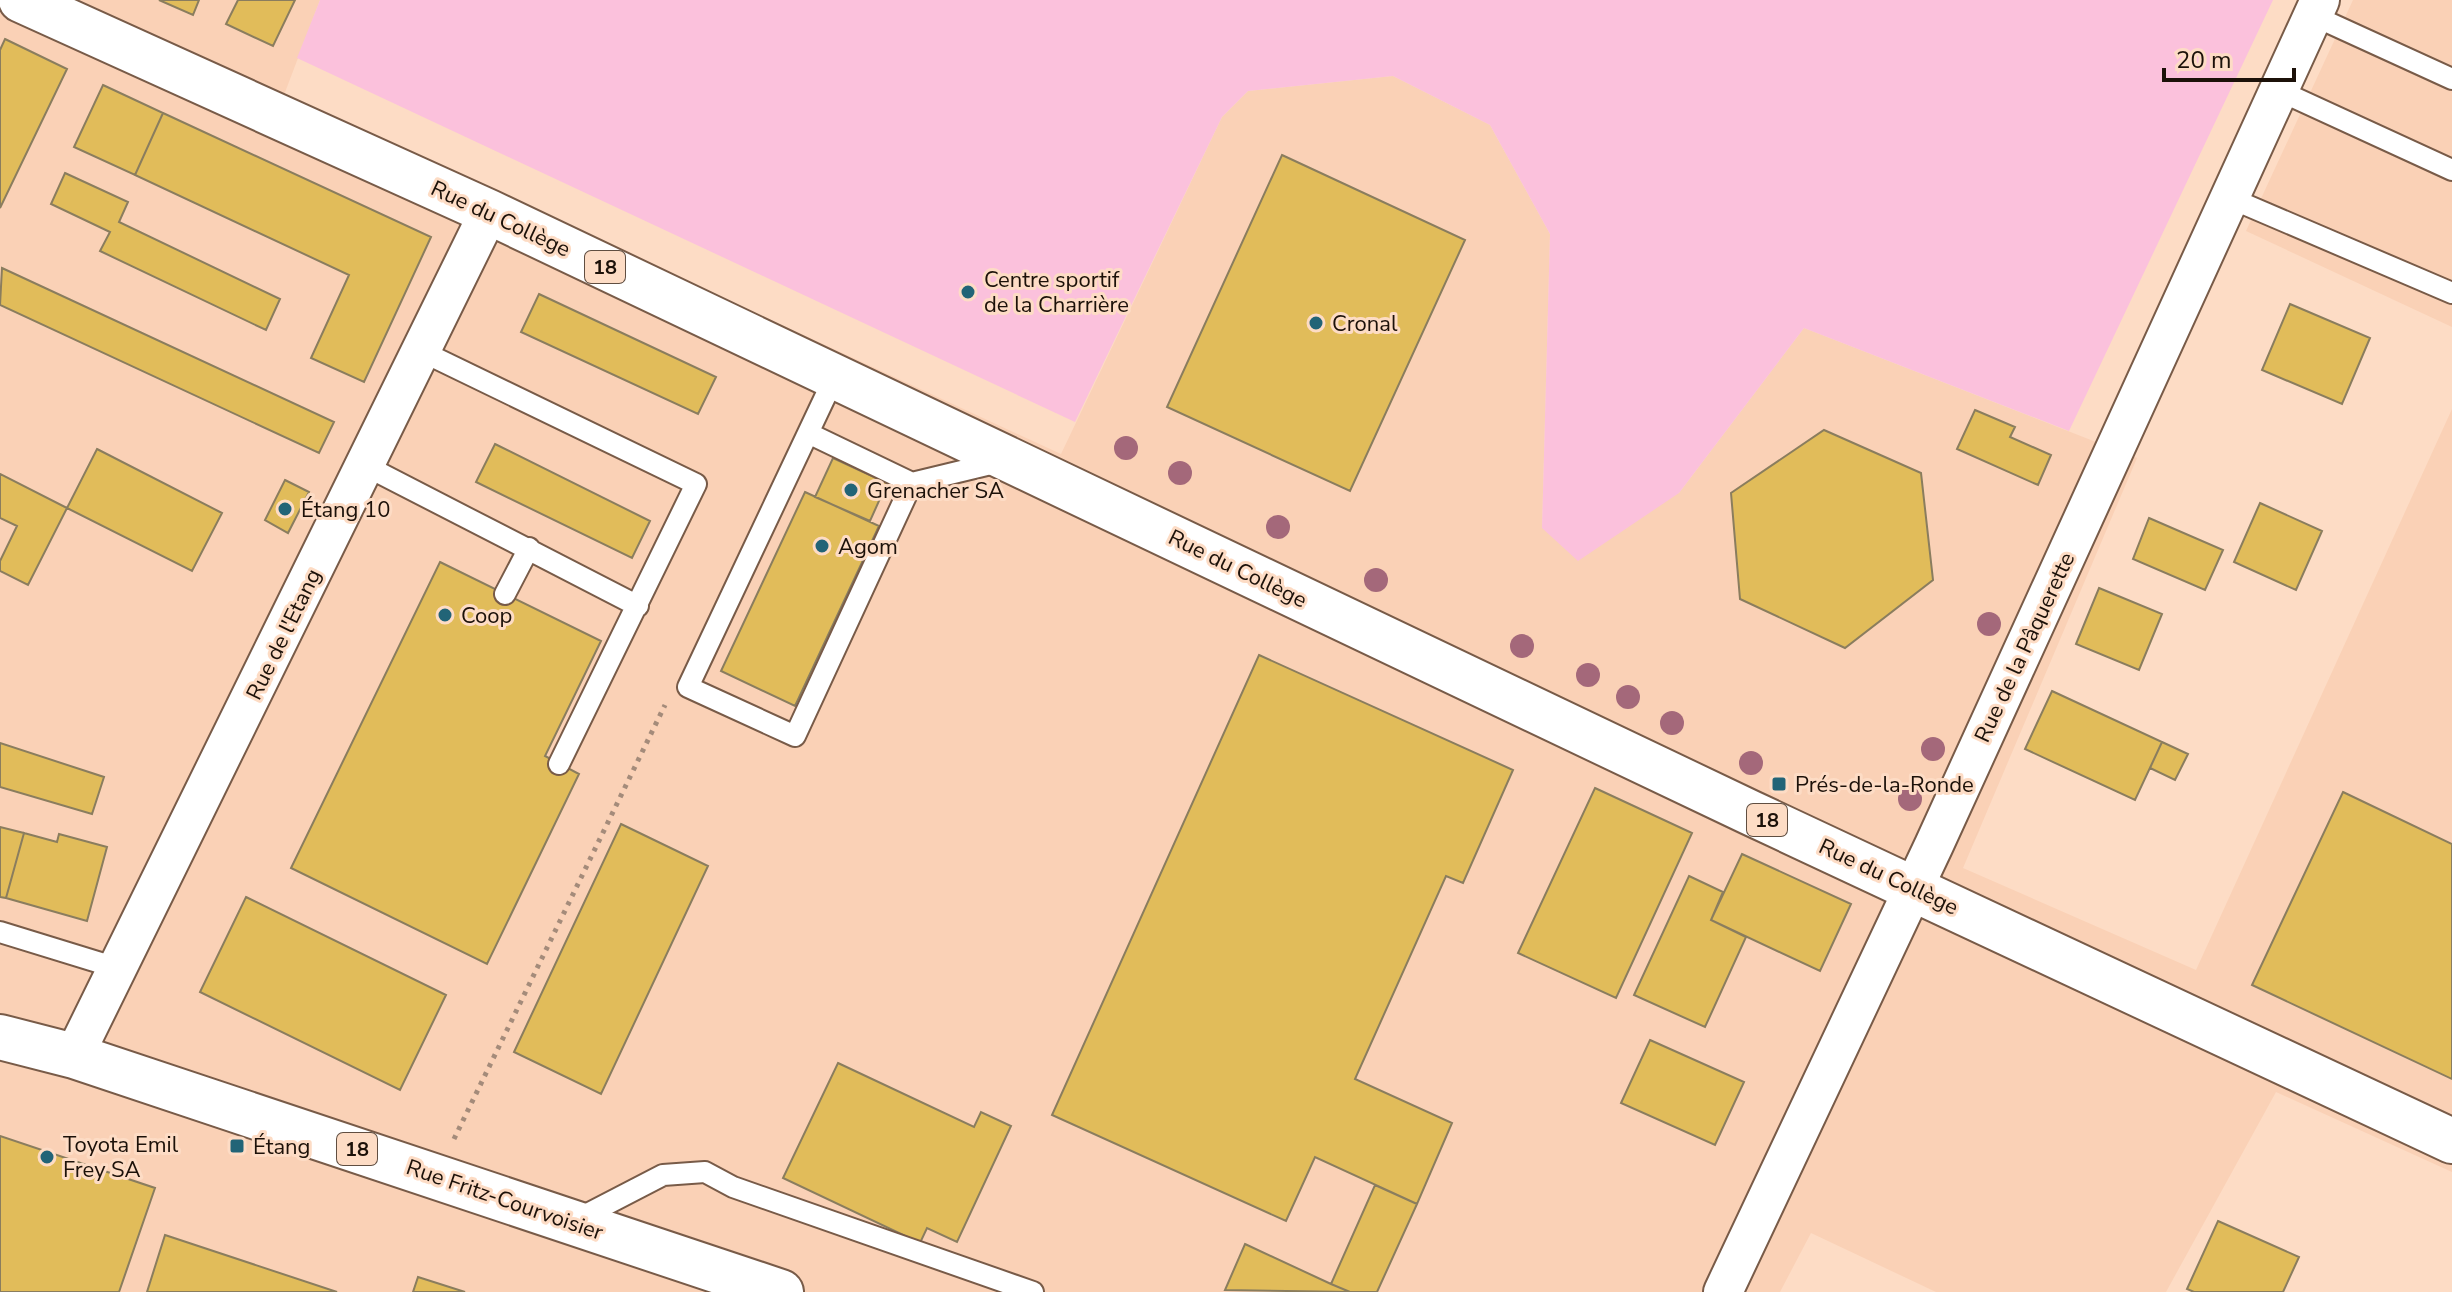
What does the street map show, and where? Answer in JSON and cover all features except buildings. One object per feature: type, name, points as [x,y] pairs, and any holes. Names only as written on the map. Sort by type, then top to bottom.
[{"type":"main road","name":"Rue du Collège","points":[[21,0],[489,212],[1751,813],[2452,1141]]},
{"type":"main road","name":"Rue Fritz-Courvoisier","points":[[0,1037],[74,1056],[781,1292]]},
{"type":"street","name":"Rue de la Pâquerette","points":[[1723,1292],[1914,887],[2316,8]]},
{"type":"street","name":"Rue de l'Etang","points":[[74,1056],[489,212]]},
{"type":"lane","points":[[2316,8],[2452,79]]},
{"type":"lane","points":[[2278,90],[2452,170]]},
{"type":"lane","points":[[2230,198],[2452,293]]},
{"type":"lane","points":[[421,351],[696,484],[559,764]]},
{"type":"lane","points":[[835,376],[688,687],[795,736],[912,483]]},
{"type":"lane","points":[[808,433],[912,483],[1010,459]]},
{"type":"lane","points":[[366,466],[638,606]]},
{"type":"lane","points":[[505,594],[529,548]]},
{"type":"lane","points":[[0,932],[117,968]]},
{"type":"lane","points":[[571,1223],[663,1175],[705,1172],[733,1187],[1033,1292]]},
{"type":"path","points":[[436,1176],[672,692],[688,687]]},
{"type":"shaded area","points":[[0,0],[320,0],[284,95],[1061,454],[1222,117],[1248,91],[1393,76],[1490,125],[1550,234],[1542,528],[1679,493],[1804,328],[2137,458],[1963,868],[2196,970],[2452,409],[2452,1172],[2276,1092],[2166,1292],[1936,1292],[1811,1233],[1780,1292],[0,1292]]},
{"type":"shaded area","points":[[320,0],[2273,0],[2069,431],[1804,328],[1679,493],[1578,561],[1542,528],[1550,234],[1490,125],[1393,76],[1248,91],[1222,117],[1075,422],[297,58]]},
{"type":"shaded area","points":[[2353,0],[2452,0],[2452,327],[2246,231]]},
{"type":"place","name":"Centre sportif de la Charrière","points":[[968,292]]},
{"type":"place","name":"Cronal","points":[[1316,323]]},
{"type":"place","name":"Grenacher SA","points":[[851,490]]},
{"type":"place","name":"Étang 10","points":[[285,509]]},
{"type":"place","name":"Agom","points":[[822,546]]},
{"type":"place","name":"Coop","points":[[445,615]]},
{"type":"place","name":"Prés-de-la-Ronde","points":[[1779,784]]},
{"type":"place","name":"Étang","points":[[237,1146]]},
{"type":"place","name":"Toyota Emil Frey SA","points":[[47,1157]]}]
